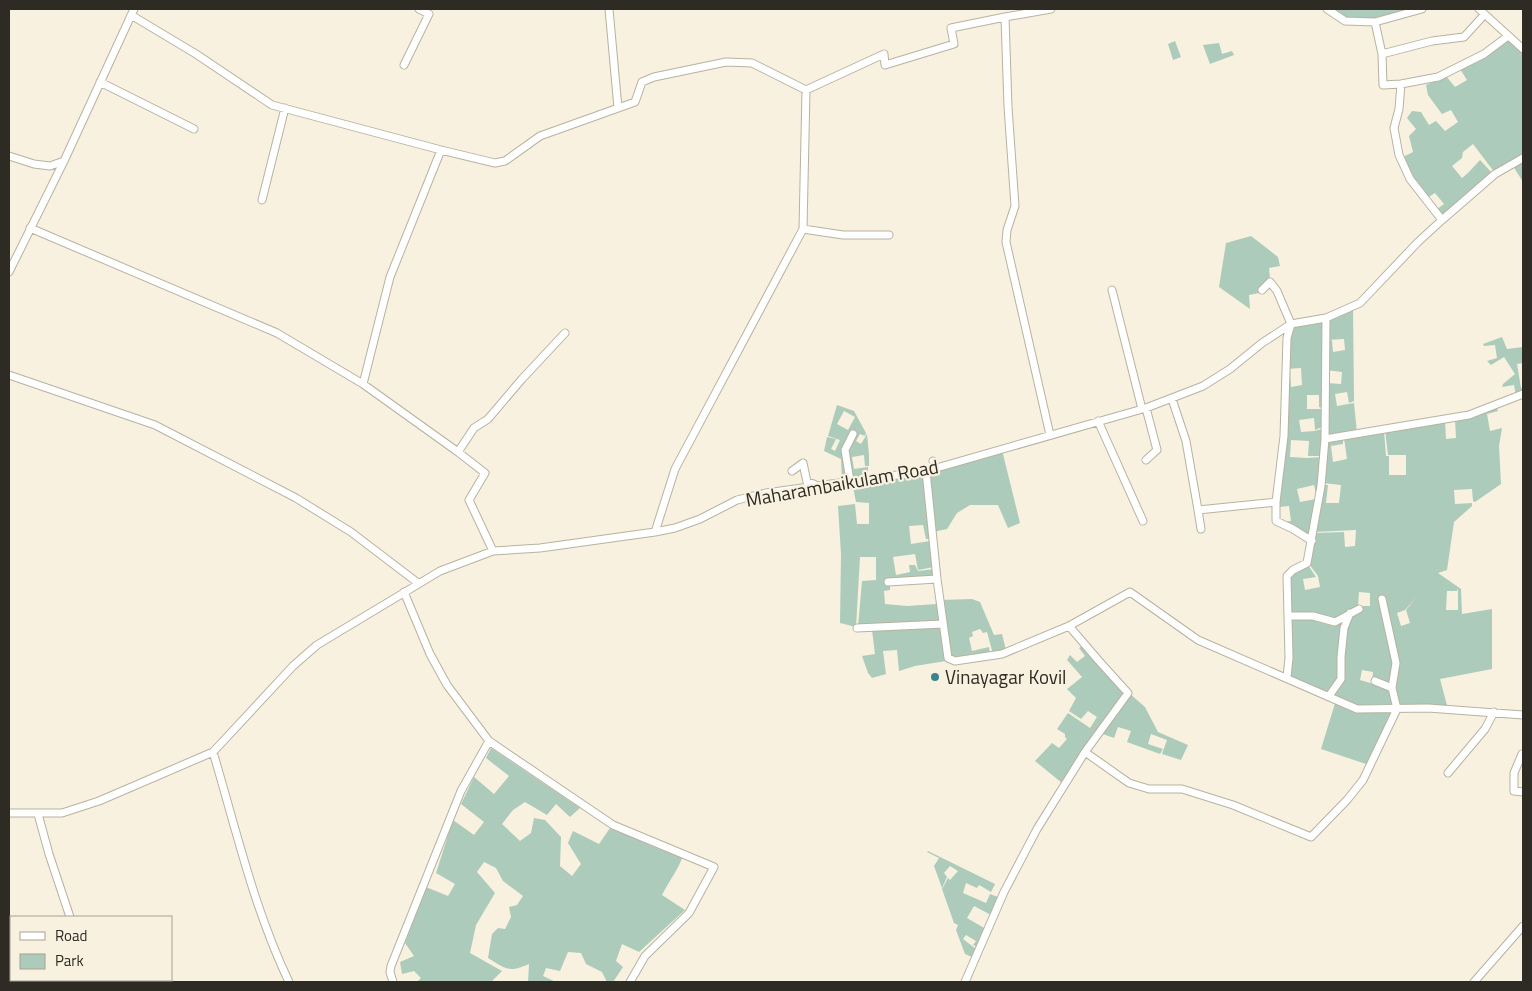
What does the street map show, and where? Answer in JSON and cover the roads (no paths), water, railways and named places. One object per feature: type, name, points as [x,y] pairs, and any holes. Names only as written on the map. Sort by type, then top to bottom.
[{"type":"street","points":[[404,65],[429,14],[419,9]]},
{"type":"street","points":[[609,9],[618,108]]},
{"type":"street","points":[[806,90],[884,54],[885,65],[954,44],[952,28],[1005,16],[1051,9]]},
{"type":"street","points":[[1327,9],[1346,21],[1375,22],[1422,9]]},
{"type":"street","points":[[9,272],[64,161],[133,12],[272,105],[496,163],[505,161],[540,136],[635,102],[642,82],[654,77],[726,62],[752,63],[806,90]]},
{"type":"street","points":[[1382,54],[1432,41],[1464,37],[1482,12],[1523,49]]},
{"type":"street","points":[[1005,16],[1008,107],[1016,206],[1007,230],[1006,242],[1050,435]]},
{"type":"street","points":[[1375,22],[1382,54],[1383,85],[1401,84],[1438,77],[1484,54],[1508,36]]},
{"type":"street","points":[[100,82],[194,129]]},
{"type":"street","points":[[1401,84],[1399,109],[1394,128],[1399,156],[1410,179],[1442,220]]},
{"type":"street","points":[[655,532],[674,469],[803,229],[806,90]]},
{"type":"street","points":[[262,200],[285,108]]},
{"type":"street","points":[[363,384],[390,277],[441,150]]},
{"type":"street","points":[[9,156],[34,164],[50,166],[64,161]]},
{"type":"street","name":"Maharambaikulam Road","points":[[9,813],[62,813],[99,801],[213,752],[293,666],[317,645],[418,583],[493,551],[540,548],[655,532],[675,528],[700,519],[737,500],[766,492],[926,471],[1144,409],[1203,386],[1230,369],[1262,343],[1290,324],[1326,318],[1360,303],[1418,242],[1442,220],[1496,174],[1523,158]]},
{"type":"street","points":[[30,228],[277,333],[363,384],[485,473],[469,500],[493,551]]},
{"type":"street","points":[[803,229],[843,235],[889,235]]},
{"type":"street","points":[[1262,290],[1270,282],[1277,291],[1290,324],[1287,338],[1284,436],[1276,502],[1276,522],[1293,528],[1312,541]]},
{"type":"street","points":[[1112,290],[1157,450],[1146,460]]},
{"type":"street","points":[[1287,677],[1289,658],[1287,576],[1293,570],[1307,563],[1321,486],[1325,440],[1326,318]]},
{"type":"street","points":[[458,452],[474,428],[488,419],[522,379],[566,334]]},
{"type":"street","points":[[9,375],[155,425],[296,498],[350,532],[418,583]]},
{"type":"street","points":[[1325,440],[1469,415],[1523,394]]},
{"type":"street","points":[[1172,398],[1186,442],[1201,529]]},
{"type":"street","points":[[1098,421],[1142,521]]},
{"type":"street","points":[[850,481],[845,450],[853,434]]},
{"type":"street","points":[[932,460],[935,468]]},
{"type":"street","points":[[792,471],[803,463],[807,482],[819,485]]},
{"type":"street","points":[[926,471],[937,579],[948,658],[955,661],[1002,654],[1070,626],[1130,592],[1198,640],[1358,709],[1428,708],[1523,715]]},
{"type":"street","points":[[1198,510],[1276,502]]},
{"type":"street","points":[[888,582],[937,579]]},
{"type":"street","points":[[404,592],[430,654],[446,685],[489,742],[613,825],[714,868],[689,913],[645,956],[630,982]]},
{"type":"street","points":[[1085,752],[1129,783],[1149,789],[1182,789],[1199,794],[1233,805],[1311,837],[1347,800],[1363,780],[1397,709],[1392,688],[1396,663],[1382,599]]},
{"type":"street","points":[[1288,616],[1313,616],[1335,622],[1359,608]]},
{"type":"street","points":[[1330,696],[1341,679],[1340,657],[1344,628],[1350,614]]},
{"type":"street","points":[[857,628],[943,624]]},
{"type":"street","points":[[965,982],[1004,892],[1038,829],[1085,752],[1128,693],[1098,661],[1070,626]]},
{"type":"street","points":[[1375,681],[1392,688]]},
{"type":"street","points":[[1448,773],[1485,729],[1494,712]]},
{"type":"street","points":[[393,982],[390,972],[461,791],[489,742]]},
{"type":"street","points":[[213,752],[255,896],[278,960],[289,982]]},
{"type":"street","points":[[1522,754],[1514,773],[1514,791],[1523,792]]},
{"type":"street","points":[[38,814],[70,916]]},
{"type":"street","points":[[1474,982],[1523,926]]},
{"type":"place","name":"Vinayagar Kovil","points":[[935,677]]}]
